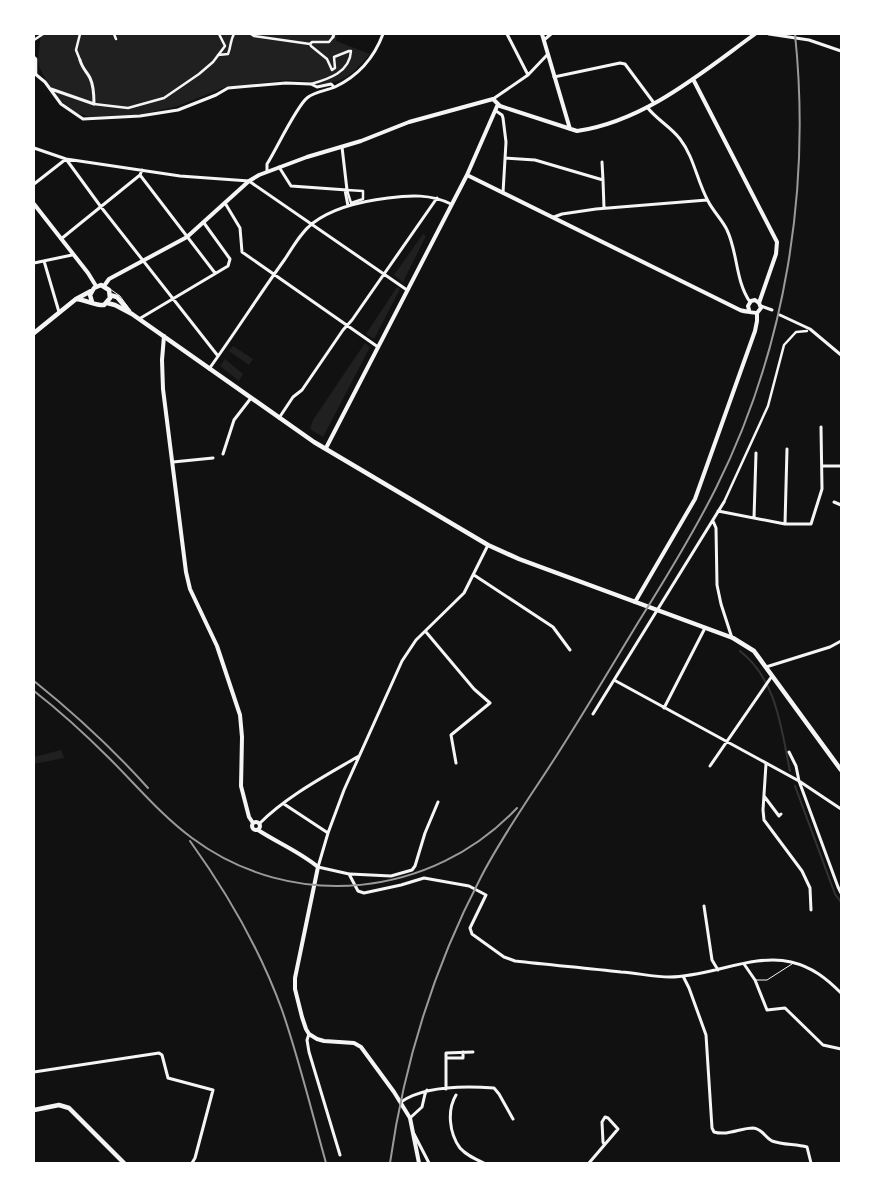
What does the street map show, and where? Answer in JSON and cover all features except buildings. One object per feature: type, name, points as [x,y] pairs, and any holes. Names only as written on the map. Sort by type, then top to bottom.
[{"type":"main road","points":[[34,333],[76,299],[96,286],[105,287],[110,295],[117,297],[132,314]]},
{"type":"main road","points":[[91,291],[92,302]]},
{"type":"main road","points":[[107,303],[110,295]]},
{"type":"main road","points":[[76,299],[101,306],[107,303],[115,305],[132,314],[314,442],[488,545],[519,559],[733,638],[754,651],[841,770]]},
{"type":"main road","points":[[34,1110],[59,1106],[69,1108],[124,1163]]},
{"type":"street","points":[[35,39],[38,34]]},
{"type":"street","points":[[35,39],[43,34]]},
{"type":"street","points":[[80,34],[76,50],[82,68],[91,79],[94,104]]},
{"type":"street","points":[[114,34],[116,39]]},
{"type":"street","points":[[50,89],[94,104],[128,108],[164,98],[199,74],[218,55],[225,46],[219,34]]},
{"type":"street","points":[[218,55],[228,54],[231,48],[230,41],[234,34]]},
{"type":"street","points":[[251,34],[310,44],[329,42],[333,35]]},
{"type":"street","points":[[267,171],[267,164],[302,103],[314,93],[334,87],[352,77],[371,58],[383,34]]},
{"type":"street","points":[[507,34],[528,75]]},
{"type":"street","points":[[542,34],[570,129]]},
{"type":"street","points":[[544,40],[551,34]]},
{"type":"street","points":[[493,99],[499,105],[570,129],[577,131],[588,130],[615,121],[654,104],[755,34]]},
{"type":"street","points":[[769,34],[809,40],[841,51]]},
{"type":"street","points":[[34,57],[36,59],[35,73],[61,104],[83,119],[96,119],[140,116],[178,110],[228,88],[286,83],[311,84],[340,73],[352,53],[347,51],[334,57],[335,68],[332,70],[327,59],[310,44]]},
{"type":"street","points":[[105,287],[109,279],[187,237],[249,181],[267,171],[342,147],[409,122],[493,99],[528,75],[548,55]]},
{"type":"street","points":[[554,77],[620,63],[625,64],[654,104]]},
{"type":"street","points":[[635,602],[686,516],[701,485],[755,331],[757,313],[760,310],[760,304],[776,254],[777,242],[694,78]]},
{"type":"street","points":[[311,84],[317,87],[331,84],[334,87]]},
{"type":"street","points":[[326,448],[467,175],[499,105]]},
{"type":"street","points":[[647,107],[670,127],[682,141],[707,200],[727,228],[738,276],[750,302],[749,310]]},
{"type":"street","points":[[496,111],[503,118],[506,142],[503,193]]},
{"type":"street","points":[[342,147],[348,206]]},
{"type":"street","points":[[34,148],[66,159],[180,176],[249,181],[408,290]]},
{"type":"street","points":[[505,158],[535,160],[603,180]]},
{"type":"street","points":[[34,184],[66,159]]},
{"type":"street","points":[[66,159],[101,207],[218,356]]},
{"type":"street","points":[[602,162],[604,208]]},
{"type":"street","points":[[279,167],[291,186],[363,191],[363,199],[351,203],[346,190]]},
{"type":"street","points":[[61,239],[140,175],[142,170]]},
{"type":"street","points":[[140,175],[215,273]]},
{"type":"street","points":[[467,175],[740,310],[749,310],[752,313],[757,313]]},
{"type":"street","points":[[209,369],[312,224],[348,206],[370,200],[425,196],[451,204]]},
{"type":"street","points":[[279,418],[293,397],[302,390],[436,198]]},
{"type":"street","points":[[554,217],[562,214],[604,208],[707,200]]},
{"type":"street","points":[[225,203],[240,228],[242,252],[378,347]]},
{"type":"street","points":[[34,204],[96,286]]},
{"type":"street","points":[[139,319],[228,266],[230,259],[204,223]]},
{"type":"street","points":[[34,263],[72,255]]},
{"type":"street","points":[[44,261],[59,312]]},
{"type":"street","points":[[750,302],[755,300],[772,310]]},
{"type":"street","points":[[780,315],[820,335],[841,355]]},
{"type":"street","points":[[593,714],[724,502],[768,406],[784,345],[796,332],[807,331]]},
{"type":"street","points":[[164,336],[162,360],[164,388],[186,572],[190,589],[218,646],[240,716],[242,738],[241,786],[249,817],[253,823],[252,828],[309,859],[318,867],[350,874],[391,876],[412,870],[415,866],[424,834],[438,802]]},
{"type":"street","points":[[222,454],[234,420],[251,398]]},
{"type":"street","points":[[718,511],[785,524],[811,524],[822,489],[822,427]]},
{"type":"street","points":[[785,524],[787,449]]},
{"type":"street","points":[[754,518],[756,453]]},
{"type":"street","points":[[173,462],[213,458]]},
{"type":"street","points":[[823,466],[841,466]]},
{"type":"street","points":[[834,502],[841,505]]},
{"type":"street","points":[[713,521],[716,528],[717,585],[721,604],[733,638]]},
{"type":"street","points":[[419,1163],[410,1118],[401,1102],[361,1047],[354,1043],[324,1041],[309,1034],[302,1017],[295,978],[318,867],[344,790],[402,661],[416,640],[464,593],[488,545]]},
{"type":"street","points":[[474,574],[554,627],[570,650]]},
{"type":"street","points":[[664,708],[705,628]]},
{"type":"street","points":[[426,632],[474,689],[490,703],[452,735],[456,763]]},
{"type":"street","points":[[766,666],[830,647],[841,641]]},
{"type":"street","points":[[710,766],[773,675]]},
{"type":"street","points":[[614,680],[799,781],[841,809]]},
{"type":"street","points":[[789,752],[796,766],[799,781],[841,893]]},
{"type":"street","points":[[258,830],[260,824],[284,804],[322,777],[360,756]]},
{"type":"street","points":[[766,764],[763,796],[764,820],[802,871],[810,888],[810,910]]},
{"type":"street","points":[[763,796],[779,816],[781,814]]},
{"type":"street","points":[[284,804],[328,833]]},
{"type":"street","points":[[253,823],[260,824]]},
{"type":"street","points":[[350,874],[358,891],[364,893],[424,878],[469,886],[481,892],[486,895],[470,928],[472,934],[504,957],[515,961],[670,977],[769,960],[794,963],[812,969],[827,979],[841,993]]},
{"type":"street","points":[[704,906],[712,960],[718,970]]},
{"type":"street","points":[[744,964],[755,980],[767,1010],[785,1008],[823,1045],[841,1049]]},
{"type":"street","points":[[683,976],[706,1035],[709,1093],[714,1132],[721,1134],[750,1128],[757,1129],[773,1141],[807,1147],[811,1163]]},
{"type":"street","points":[[309,1034],[307,1040],[309,1052],[340,1156]]},
{"type":"street","points":[[34,1072],[156,1052],[162,1055],[168,1078],[213,1090],[195,1158],[192,1163]]},
{"type":"street","points":[[446,1089],[446,1053],[473,1052]]},
{"type":"street","points":[[401,1102],[414,1094],[427,1090],[474,1087],[494,1088],[512,1119]]},
{"type":"street","points":[[410,1118],[422,1107],[427,1090]]},
{"type":"street","points":[[414,1094],[423,1101]]},
{"type":"street","points":[[456,1094],[450,1112],[453,1135],[461,1148],[472,1158],[484,1163]]},
{"type":"street","points":[[589,1163],[618,1129],[605,1117],[602,1122],[604,1144]]},
{"type":"street","points":[[414,1134],[429,1163]]},
{"type":"lane","points":[[105,287],[120,296],[132,314]]},
{"type":"lane","points":[[755,980],[768,980],[794,963]]},
{"type":"shaded area","points":[[41,34],[337,34],[336,41],[370,54],[347,77],[335,82],[316,85],[315,82],[287,80],[225,87],[178,106],[143,114],[90,117],[74,112],[63,104],[46,80],[39,66],[38,59]]},
{"type":"shaded area","points":[[423,234],[426,236],[403,282],[394,275]]},
{"type":"shaded area","points":[[397,287],[400,289],[374,339],[366,334]]},
{"type":"shaded area","points":[[365,343],[370,347],[323,437],[310,429],[313,420]]},
{"type":"shaded area","points":[[233,346],[253,359],[249,365],[229,351]]},
{"type":"shaded area","points":[[225,359],[243,374],[239,381],[220,366]]},
{"type":"shaded area","points":[[61,750],[64,758],[34,764],[34,757]]},
{"type":"waterway","points":[[740,651],[752,663],[770,690],[780,722],[790,771]]},
{"type":"waterway","points":[[795,786],[835,894],[841,902]]},
{"type":"railway","points":[[390,1163],[404,1089],[423,1017],[435,981],[464,911],[481,877],[516,817],[576,724],[698,522],[740,435],[760,380],[776,323],[788,266],[795,208],[799,150],[799,92],[795,34]]},
{"type":"railway","points":[[34,681],[93,732],[148,788]]},
{"type":"railway","points":[[34,691],[83,732],[160,810],[192,838],[231,862],[273,878],[317,885],[361,885],[403,877],[445,861],[483,838],[517,808]]},
{"type":"railway","points":[[190,841],[230,902],[264,965],[282,1010],[294,1048],[326,1163]]}]
